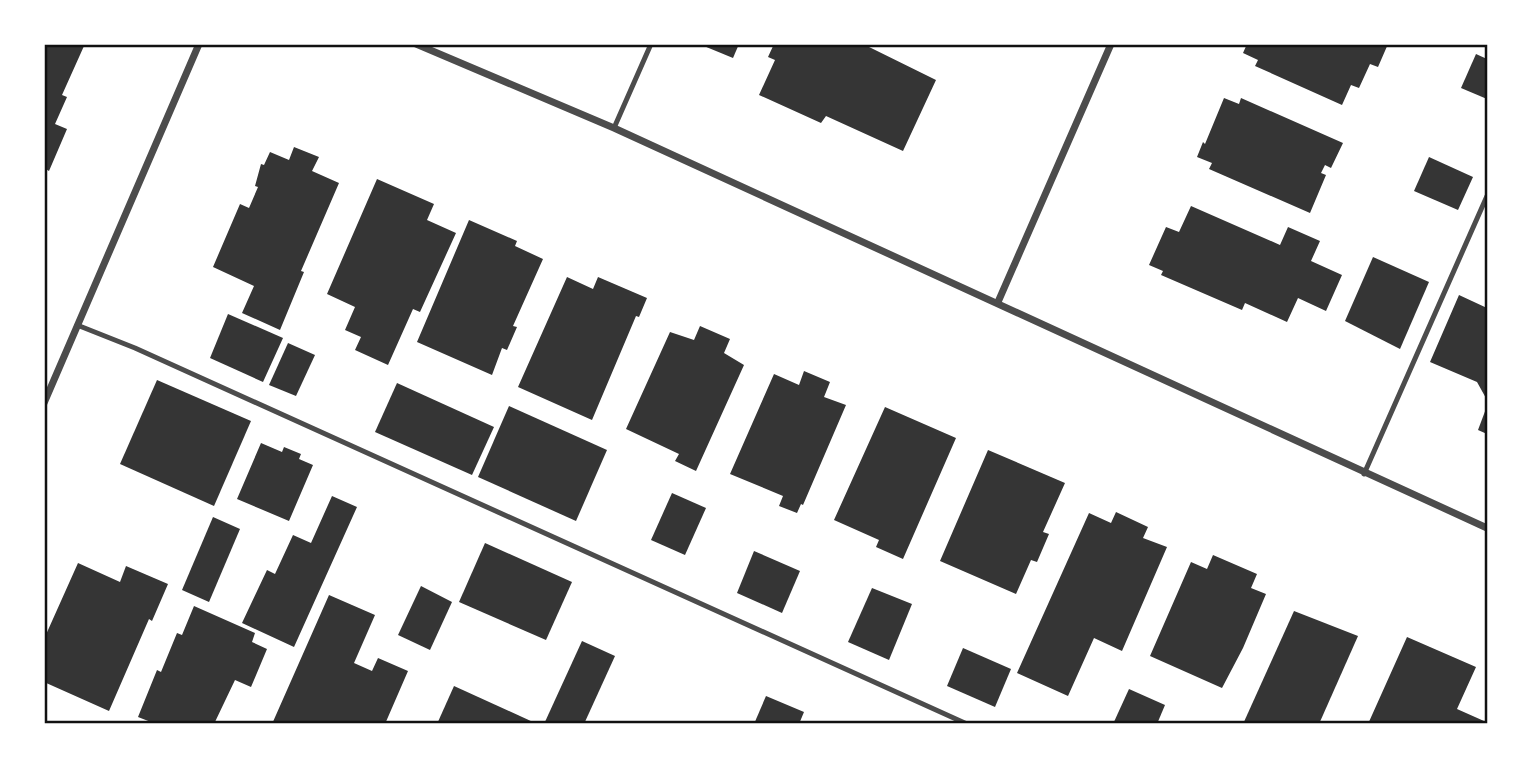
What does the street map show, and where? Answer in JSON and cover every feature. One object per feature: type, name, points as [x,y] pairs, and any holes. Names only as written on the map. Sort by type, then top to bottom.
[{"type":"street","points":[[44,403],[198,44]]},
{"type":"street","points":[[416,44],[614,128],[998,302],[1364,474],[1487,528]]},
{"type":"street","points":[[998,302],[1111,44]]},
{"type":"lane","points":[[614,128],[651,44]]},
{"type":"lane","points":[[1364,474],[1487,196]]},
{"type":"lane","points":[[77,325],[135,348],[967,724]]},
{"type":"building","points":[[44,44],[84,46],[62,95],[67,97],[55,124],[67,129],[49,171],[44,168]]},
{"type":"building","points":[[699,44],[739,44],[733,58]]},
{"type":"building","points":[[774,44],[863,44],[936,80],[903,151],[826,116],[821,123],[759,95],[775,60],[768,57]]},
{"type":"building","points":[[1247,44],[1388,44],[1378,67],[1370,64],[1359,88],[1351,85],[1342,105],[1255,66],[1258,60],[1243,53]]},
{"type":"building","points":[[1476,54],[1487,59],[1487,99],[1461,88]]},
{"type":"building","points":[[1224,98],[1239,104],[1241,98],[1343,143],[1331,168],[1325,165],[1321,173],[1326,175],[1310,213],[1209,169],[1212,163],[1197,157]]},
{"type":"building","points":[[294,147],[319,157],[312,171],[339,183],[301,271],[304,272],[280,330],[242,313],[254,286],[213,267],[240,204],[249,208],[258,187],[255,186],[261,164],[264,165],[270,152],[289,160]]},
{"type":"building","points":[[1429,157],[1473,177],[1458,210],[1414,191]]},
{"type":"building","points":[[377,179],[434,204],[427,220],[456,233],[420,312],[413,309],[388,365],[355,350],[361,337],[345,330],[355,307],[327,294]]},
{"type":"building","points":[[1191,206],[1280,245],[1288,227],[1320,241],[1311,261],[1342,275],[1326,311],[1298,298],[1287,322],[1245,303],[1242,310],[1161,275],[1163,271],[1149,265],[1166,227],[1179,232]]},
{"type":"building","points":[[469,220],[517,241],[515,246],[543,259],[513,326],[517,327],[507,350],[502,348],[492,375],[417,342]]},
{"type":"building","points":[[1373,257],[1429,282],[1400,349],[1345,321]]},
{"type":"building","points":[[567,277],[593,289],[598,277],[647,298],[639,317],[636,316],[592,420],[518,387]]},
{"type":"building","points":[[1459,295],[1487,308],[1487,400],[1477,382],[1430,362]]},
{"type":"building","points":[[228,314],[283,338],[263,382],[210,358]]},
{"type":"building","points":[[700,326],[730,339],[724,353],[744,365],[696,471],[675,461],[679,454],[626,429],[670,332],[694,340]]},
{"type":"building","points":[[288,343],[315,355],[296,396],[269,385]]},
{"type":"building","points":[[804,371],[830,382],[824,397],[846,405],[803,505],[801,504],[797,513],[779,506],[783,496],[730,474],[774,374],[799,385]]},
{"type":"building","points":[[157,380],[251,421],[214,506],[120,464]]},
{"type":"building","points":[[397,383],[494,427],[472,475],[375,432]]},
{"type":"building","points":[[509,406],[607,450],[576,521],[478,477]]},
{"type":"building","points":[[1487,406],[1487,434],[1478,430]]},
{"type":"building","points":[[885,407],[956,438],[903,559],[876,547],[879,540],[834,520]]},
{"type":"building","points":[[261,443],[282,452],[284,447],[301,454],[299,459],[313,465],[289,521],[237,499]]},
{"type":"building","points":[[988,450],[1065,483],[1043,532],[1049,534],[1037,562],[1031,560],[1016,594],[940,561]]},
{"type":"building","points":[[672,493],[706,508],[685,555],[651,540]]},
{"type":"building","points":[[332,496],[357,507],[294,647],[242,623],[267,570],[275,574],[293,535],[311,543]]},
{"type":"building","points":[[1116,512],[1148,527],[1143,538],[1167,547],[1122,651],[1094,638],[1068,696],[1017,673],[1089,513],[1111,523]]},
{"type":"building","points":[[213,517],[240,529],[209,602],[182,590]]},
{"type":"building","points":[[485,543],[572,582],[546,640],[459,602]]},
{"type":"building","points":[[754,551],[800,571],[782,613],[737,593]]},
{"type":"building","points":[[1213,555],[1257,574],[1251,588],[1266,594],[1222,688],[1150,656],[1191,562],[1207,569]]},
{"type":"building","points":[[78,563],[120,582],[126,566],[168,584],[152,621],[149,619],[109,711],[44,682],[44,639]]},
{"type":"building","points":[[421,586],[452,602],[430,650],[398,635]]},
{"type":"building","points":[[872,588],[912,604],[889,660],[848,642]]},
{"type":"building","points":[[329,595],[375,615],[354,663],[372,671],[378,658],[408,671],[385,724],[272,724]]},
{"type":"building","points":[[194,606],[255,633],[252,642],[267,649],[251,687],[235,680],[214,724],[156,724],[138,717],[157,670],[161,672],[177,633],[182,635]]},
{"type":"building","points":[[1294,611],[1358,636],[1319,724],[1243,724]]},
{"type":"building","points":[[1407,637],[1476,667],[1457,709],[1484,721],[1482,724],[1368,724]]},
{"type":"building","points":[[582,641],[615,656],[584,724],[544,724]]},
{"type":"building","points":[[963,648],[1011,669],[995,707],[947,686]]},
{"type":"building","points":[[454,686],[533,722],[437,724]]},
{"type":"building","points":[[1129,689],[1165,705],[1157,724],[1113,724]]},
{"type":"building","points":[[766,696],[804,712],[799,724],[754,724]]}]
